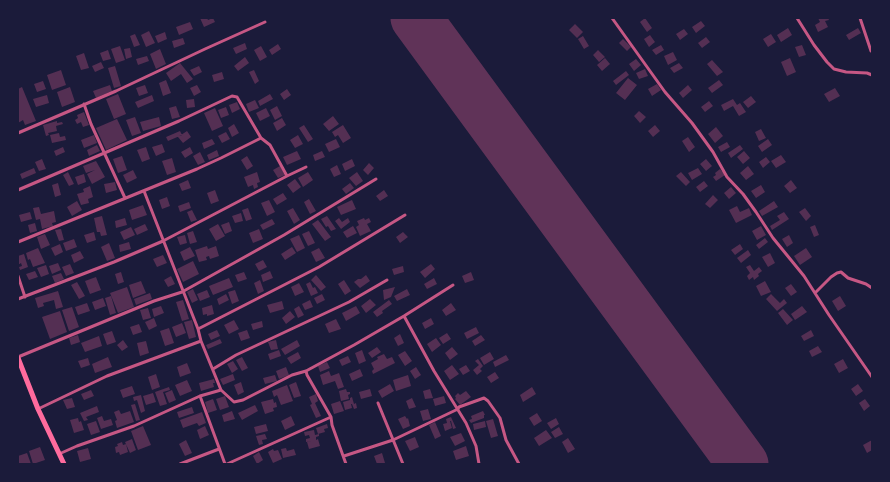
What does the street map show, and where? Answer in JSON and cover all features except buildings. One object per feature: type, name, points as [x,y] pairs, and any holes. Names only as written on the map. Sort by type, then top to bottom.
[{"type":"main road","points":[[18,357],[20,372],[64,464]]},
{"type":"street","points":[[612,18],[665,92],[703,138],[727,177],[804,276],[829,316],[872,374]]},
{"type":"street","points":[[797,18],[814,45],[834,69],[872,75]]},
{"type":"street","points":[[860,18],[871,51]]},
{"type":"street","points":[[18,133],[116,91],[265,22]]},
{"type":"street","points":[[18,190],[201,112],[232,96],[237,97],[261,138],[270,145],[287,176]]},
{"type":"street","points":[[84,104],[91,124],[125,198]]},
{"type":"street","points":[[18,242],[222,158],[261,138]]},
{"type":"street","points":[[18,299],[163,241],[306,167]]},
{"type":"street","points":[[18,357],[154,301],[182,292],[284,235],[376,179]]},
{"type":"street","points":[[144,191],[221,390],[234,402],[243,400],[306,371],[354,346],[453,285]]},
{"type":"street","points":[[198,329],[319,267],[405,215]]},
{"type":"street","points":[[815,293],[831,277],[841,272],[848,278],[872,288]]},
{"type":"street","points":[[18,276],[25,297]]},
{"type":"street","points":[[213,370],[236,355],[349,302],[387,280]]},
{"type":"street","points":[[404,316],[434,371],[466,423],[476,446],[479,464]]},
{"type":"street","points":[[38,409],[107,376],[201,342]]},
{"type":"street","points":[[306,371],[331,418],[346,464]]},
{"type":"street","points":[[59,454],[134,426],[200,396],[221,390]]},
{"type":"street","points":[[200,396],[226,464],[331,418]]},
{"type":"street","points":[[344,456],[393,440],[458,409],[458,407],[484,398],[500,418],[506,440],[518,464]]},
{"type":"street","points":[[378,403],[403,464]]},
{"type":"street","points":[[180,464],[219,449]]},
{"type":"runway","points":[[416,18],[743,464]]}]
